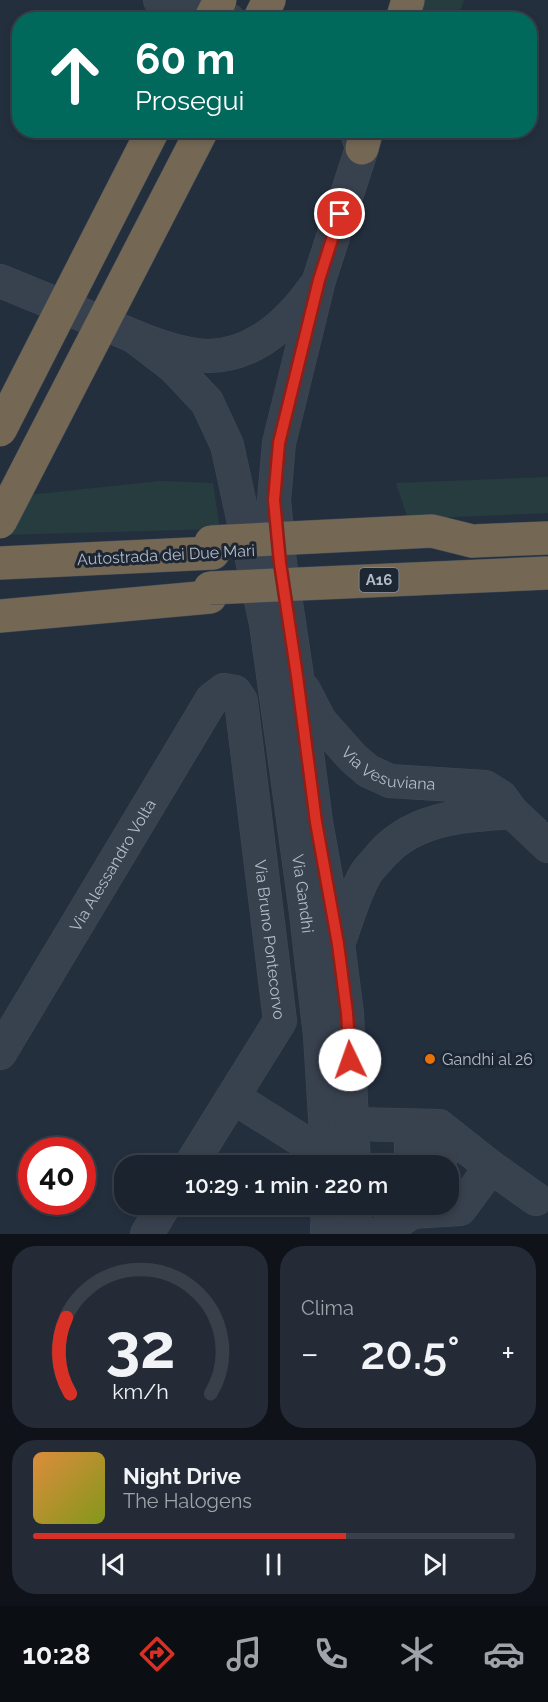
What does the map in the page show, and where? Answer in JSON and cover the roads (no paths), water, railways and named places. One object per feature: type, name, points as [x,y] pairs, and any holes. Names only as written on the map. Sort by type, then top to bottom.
[{"type":"highway","points":[[0,430],[149,138]]},
{"type":"highway","points":[[0,522],[198,138]]},
{"type":"highway","points":[[0,542],[64,540],[212,547],[432,531],[472,541],[548,538]]},
{"type":"highway","name":"Autostrada dei Due Mari","points":[[0,563],[212,547]]},
{"type":"highway","name":"Autostrada dei Due Mari","points":[[0,597],[210,592],[548,573]]},
{"type":"highway","points":[[0,616],[210,592]]},
{"type":"street","points":[[160,0],[201,12]]},
{"type":"street","points":[[0,281],[135,337],[197,356],[220,355],[246,349],[271,335],[297,311],[319,280],[361,138]]},
{"type":"street","name":"Via Gandhi","points":[[319,280],[279,443],[274,500],[280,563],[316,822],[338,944],[347,1013],[352,1124],[340,1155]]},
{"type":"street","name":"Via Gandhi","points":[[135,337],[174,367],[207,402],[227,445],[266,624],[336,1155]]},
{"type":"street","name":"Via Vesuviana","points":[[297,676],[320,721],[352,759],[368,771],[390,781],[485,788],[501,797],[512,812],[548,846]]},
{"type":"street","name":"Via Alessandro Volta","points":[[0,1053],[212,699],[224,690],[235,692]]},
{"type":"street","name":"Via Bruno Pontecorvo","points":[[197,1155],[280,1021],[241,701],[235,692]]},
{"type":"street","points":[[338,944],[365,874],[384,851],[406,833],[431,822],[457,816],[512,812]]},
{"type":"street","points":[[233,1097],[326,1155]]},
{"type":"street","points":[[352,1124],[425,1126],[491,1167],[536,1199]]},
{"type":"street","points":[[415,1155],[425,1126]]},
{"type":"street","points":[[425,1126],[436,1155]]},
{"type":"street","points":[[459,1209],[491,1167]]},
{"type":"street","points":[[147,1234],[158,1215]]},
{"type":"street","points":[[327,1234],[328,1215]]},
{"type":"street","points":[[354,1215],[355,1234]]},
{"type":"street","points":[[380,1234],[414,1215]]},
{"type":"place","name":"Gandhi al 26","points":[[430,1059]]}]
